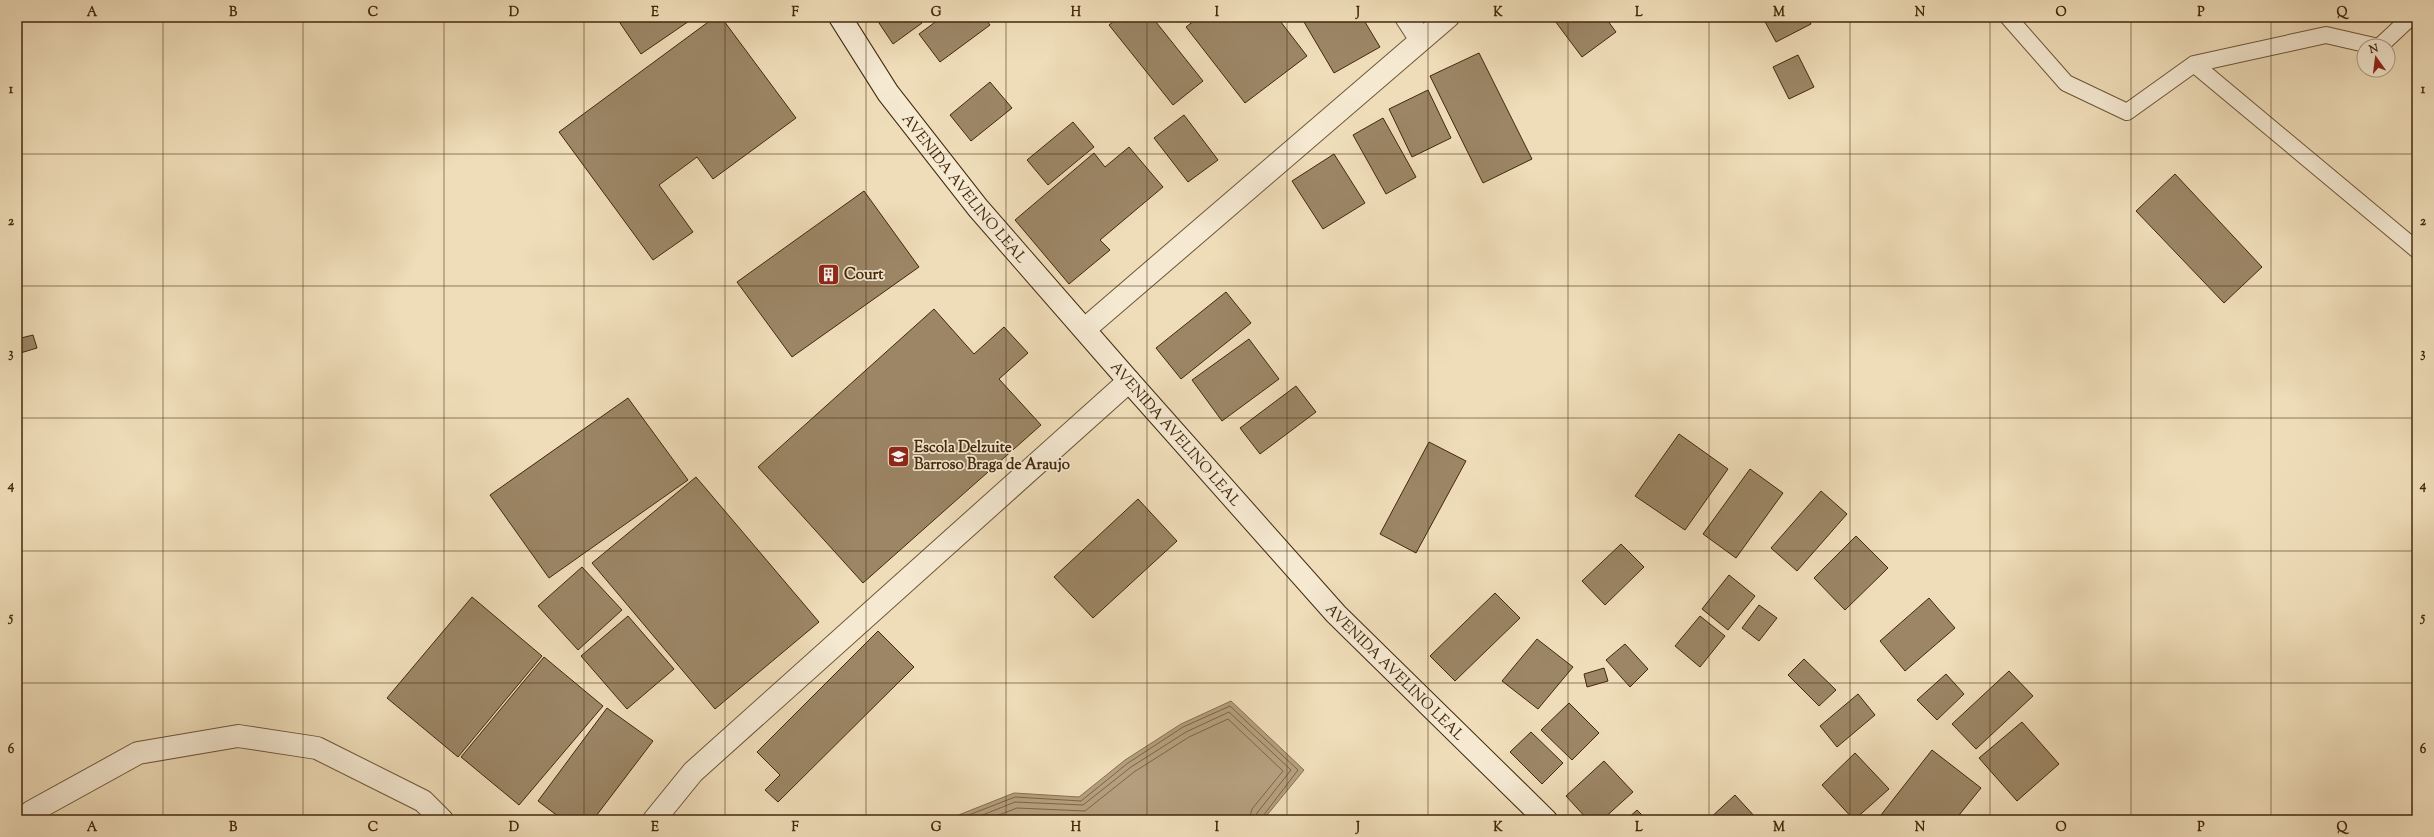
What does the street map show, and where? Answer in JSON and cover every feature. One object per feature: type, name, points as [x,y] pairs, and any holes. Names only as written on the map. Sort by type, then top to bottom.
[{"type":"street","name":"AVENIDA AVELINO LEAL","points":[[840,17],[893,99],[978,208],[1129,381],[1336,614],[1546,820]]},
{"type":"street","points":[[1406,17],[1421,40]]},
{"type":"street","points":[[1085,329],[1448,17]]},
{"type":"street","points":[[654,820],[693,772],[1129,381]]},
{"type":"street","points":[[22,820],[32,812],[138,753],[238,736],[317,748],[424,801],[442,820]]},
{"type":"lane","points":[[2008,17],[2066,83],[2126,112],[2194,64],[2326,35],[2356,42]]},
{"type":"lane","points":[[2389,38],[2411,17]]},
{"type":"lane","points":[[2194,64],[2417,250]]},
{"type":"water","points":[[1231,701],[1304,770],[1263,820],[946,820],[1014,793],[1079,797],[1125,760],[1181,724]]},
{"type":"building","points":[[616,17],[695,17],[641,54]]},
{"type":"building","points":[[715,17],[721,17],[796,118],[713,179],[697,157],[659,185],[693,232],[653,260],[559,132]]},
{"type":"building","points":[[888,17],[918,17],[922,23],[893,44],[879,23]]},
{"type":"building","points":[[942,17],[984,17],[990,25],[940,62],[919,34]]},
{"type":"building","points":[[1119,17],[1152,17],[1203,81],[1173,105],[1109,25]]},
{"type":"building","points":[[1199,17],[1277,17],[1307,56],[1245,103],[1186,27]]},
{"type":"building","points":[[1301,17],[1362,17],[1380,47],[1334,73]]},
{"type":"building","points":[[1552,17],[1605,17],[1616,32],[1582,57]]},
{"type":"building","points":[[1808,17],[1811,24],[1776,42],[1763,18]]},
{"type":"building","points":[[1479,53],[1532,159],[1483,183],[1430,76]]},
{"type":"building","points":[[1798,55],[1814,87],[1789,99],[1773,67]]},
{"type":"building","points":[[990,82],[1012,108],[971,141],[950,115]]},
{"type":"building","points":[[1428,90],[1451,138],[1412,157],[1389,109]]},
{"type":"building","points":[[1184,115],[1218,160],[1188,182],[1154,138]]},
{"type":"building","points":[[1383,118],[1416,177],[1386,194],[1353,135]]},
{"type":"building","points":[[1073,122],[1094,147],[1048,185],[1027,160]]},
{"type":"building","points":[[1129,147],[1163,187],[1100,240],[1110,250],[1069,284],[1015,220],[1094,153],[1105,167]]},
{"type":"building","points":[[1334,154],[1365,203],[1323,229],[1292,181]]},
{"type":"building","points":[[2175,174],[2262,267],[2224,303],[2136,211]]},
{"type":"building","name":"Court","points":[[864,191],[919,267],[792,357],[737,282]]},
{"type":"building","points":[[1226,292],[1251,323],[1181,379],[1156,348]]},
{"type":"building","name":"Escola Delzuite Barroso Braga de Araujo","points":[[934,309],[974,354],[1004,327],[1028,353],[999,379],[1041,425],[863,583],[758,467]]},
{"type":"building","points":[[33,335],[37,348],[17,354],[17,339]]},
{"type":"building","points":[[1249,339],[1279,379],[1222,421],[1192,380]]},
{"type":"building","points":[[1296,386],[1316,412],[1260,454],[1240,428]]},
{"type":"building","points":[[628,398],[688,480],[549,578],[490,495]]},
{"type":"building","points":[[1679,434],[1728,469],[1685,530],[1635,496]]},
{"type":"building","points":[[1429,442],[1466,461],[1416,553],[1380,534]]},
{"type":"building","points":[[1750,469],[1783,493],[1736,558],[1703,534]]},
{"type":"building","points":[[696,477],[819,622],[715,709],[592,563]]},
{"type":"building","points":[[1821,491],[1847,514],[1797,571],[1771,548]]},
{"type":"building","points":[[1138,499],[1177,541],[1093,618],[1054,577]]},
{"type":"building","points":[[1856,536],[1888,568],[1845,610],[1814,578]]},
{"type":"building","points":[[1621,544],[1644,567],[1605,605],[1582,581]]},
{"type":"building","points":[[582,567],[622,610],[578,650],[538,606]]},
{"type":"building","points":[[1729,575],[1755,596],[1728,630],[1702,609]]},
{"type":"building","points":[[1495,593],[1520,618],[1455,681],[1430,656]]},
{"type":"building","points":[[472,597],[542,656],[458,757],[387,698]]},
{"type":"building","points":[[1929,598],[1955,628],[1905,671],[1880,641]]},
{"type":"building","points":[[1759,605],[1777,618],[1759,641],[1742,628]]},
{"type":"building","points":[[628,616],[674,669],[627,709],[581,656]]},
{"type":"building","points":[[1700,616],[1725,636],[1700,667],[1675,646]]},
{"type":"building","points":[[878,631],[914,667],[778,802],[765,790],[780,775],[757,752]]},
{"type":"building","points":[[1537,639],[1573,667],[1538,709],[1502,681]]},
{"type":"building","points":[[1625,644],[1648,669],[1630,687],[1606,660]]},
{"type":"building","points":[[544,657],[603,706],[519,805],[461,757]]},
{"type":"building","points":[[1804,659],[1836,690],[1819,706],[1788,675]]},
{"type":"building","points":[[1604,668],[1608,681],[1587,687],[1584,674]]},
{"type":"building","points":[[2009,671],[2033,696],[1976,749],[1952,724]]},
{"type":"building","points":[[1946,674],[1964,694],[1937,720],[1917,700]]},
{"type":"building","points":[[1858,694],[1875,715],[1837,747],[1820,726]]},
{"type":"building","points":[[1569,703],[1599,733],[1572,760],[1541,730]]},
{"type":"building","points":[[607,708],[653,741],[593,820],[563,820],[538,801]]},
{"type":"building","points":[[2022,722],[2059,764],[2017,801],[1979,758]]},
{"type":"building","points":[[1531,732],[1563,763],[1542,784],[1510,752]]},
{"type":"building","points":[[1932,750],[1981,788],[1955,820],[1877,820]]},
{"type":"building","points":[[1855,753],[1889,789],[1854,820],[1822,785]]},
{"type":"building","points":[[1604,761],[1633,792],[1602,820],[1588,820],[1566,796]]},
{"type":"building","points":[[1735,795],[1757,819],[1708,820]]},
{"type":"building","points":[[1637,810],[1647,820],[1626,820]]},
{"type":"place","name":"Court","points":[[828,274]]},
{"type":"place","name":"Escola Delzuite Barroso Braga de Araujo","points":[[898,456]]}]
